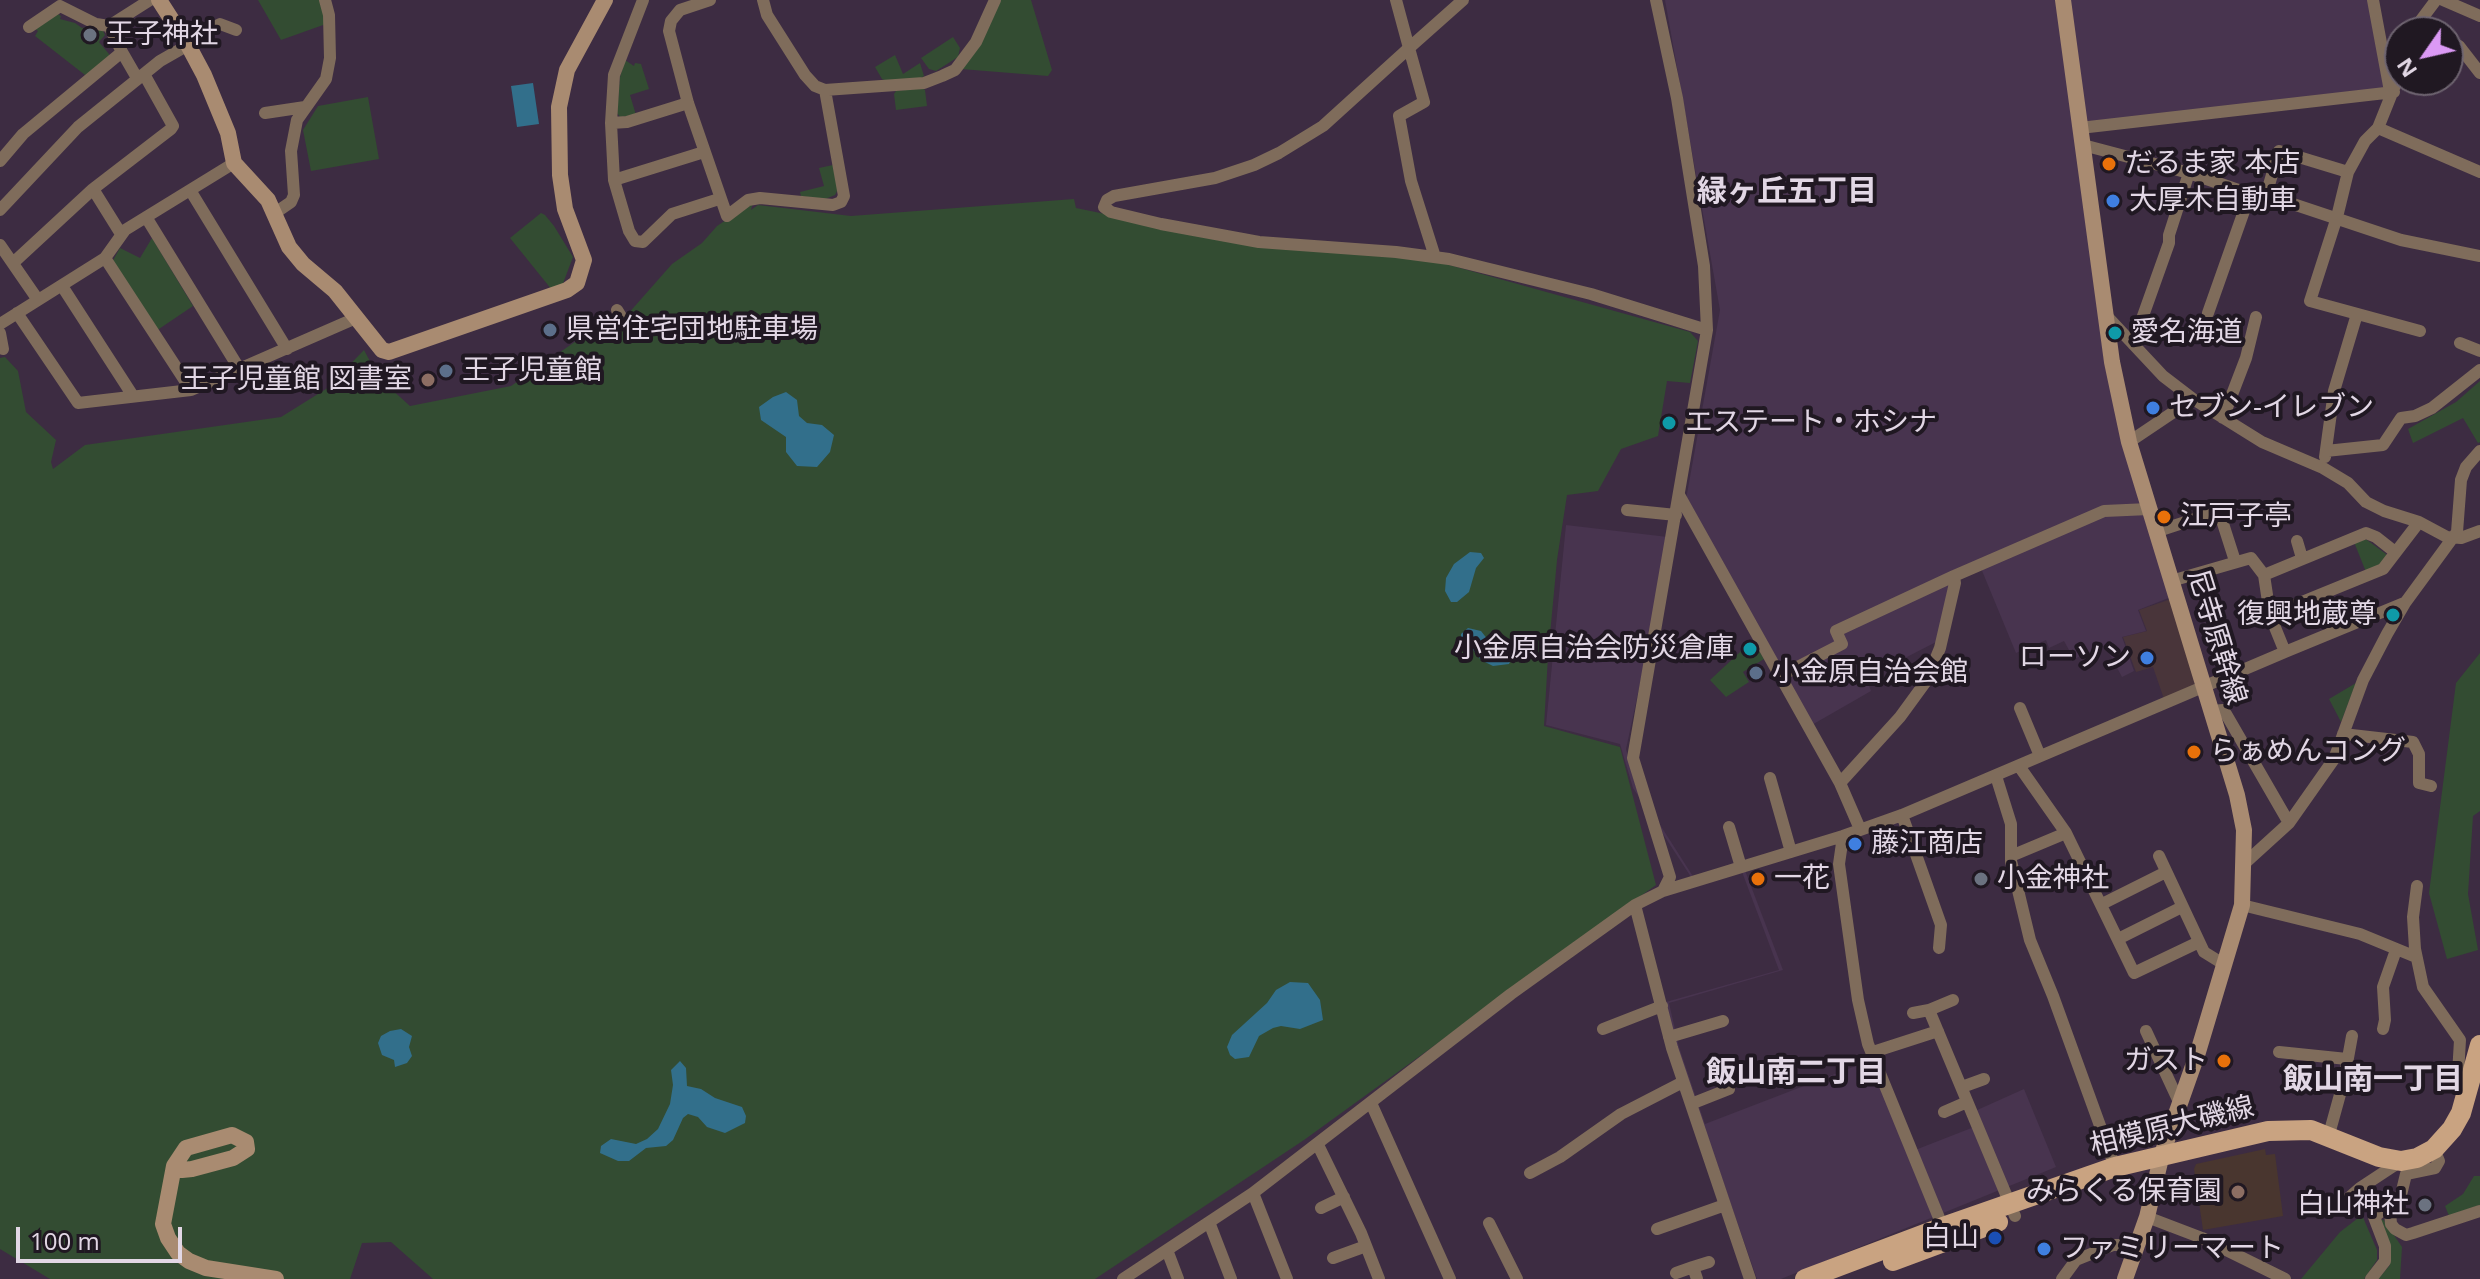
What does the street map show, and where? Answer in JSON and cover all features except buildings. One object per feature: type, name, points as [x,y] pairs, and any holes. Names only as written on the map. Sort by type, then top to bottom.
[{"type":"main road","points":[[2401,1161],[2417,1158],[2434,1149],[2452,1129],[2477,1066],[2480,1045]]},
{"type":"main road","name":"相模原大磯線","points":[[1805,1279],[1945,1234],[2117,1172],[2264,1139],[2328,1138],[2379,1157],[2401,1161]]},
{"type":"main road","name":"相模原大磯線","points":[[1844,1279],[1945,1234]]},
{"type":"street","points":[[29,27],[60,6],[96,24],[109,26],[150,0]]},
{"type":"street","points":[[159,0],[187,43],[218,108],[234,163],[268,200],[289,247],[303,264],[335,291],[382,350],[389,352],[567,290],[577,283],[584,260],[565,209],[560,175],[559,107],[567,70],[605,0]]},
{"type":"street","points":[[275,213],[291,202],[294,195],[293,133],[305,107],[326,79],[330,58],[329,15],[325,0]]},
{"type":"street","points":[[643,0],[614,75],[611,123],[614,180],[629,231],[635,241],[643,242],[672,214],[719,199]]},
{"type":"street","points":[[710,0],[680,10],[671,21],[669,31],[688,103],[727,216],[748,200],[760,198],[833,205],[841,202],[844,196],[825,90]]},
{"type":"street","points":[[763,0],[767,15],[805,75],[815,86],[825,90],[924,83],[955,70],[976,42],[995,0]]},
{"type":"street","points":[[1396,0],[1424,102],[1399,116],[1411,181],[1435,257]]},
{"type":"street","points":[[1463,0],[1332,119],[1279,153],[1215,178],[1114,196],[1107,200],[1104,207],[1111,212],[1161,224],[1259,242],[1435,257],[1591,294],[1707,330]]},
{"type":"street","points":[[1656,0],[1677,98],[1704,266],[1707,330],[1633,758],[1670,877],[1663,891]]},
{"type":"street","name":"尼寺原幹線","points":[[2063,0],[2104,313],[2129,442],[2205,686],[2244,830],[2242,905],[2160,1160],[2147,1217],[2125,1279]]},
{"type":"street","points":[[2373,0],[2384,59]]},
{"type":"street","points":[[2423,16],[2436,0]]},
{"type":"street","points":[[2443,0],[2480,16]]},
{"type":"street","points":[[0,210],[78,127],[160,61],[220,24],[236,30]]},
{"type":"street","points":[[13,263],[93,189],[173,126],[122,52],[109,26]]},
{"type":"street","points":[[0,161],[23,134],[122,52]]},
{"type":"street","points":[[2464,52],[2480,73]]},
{"type":"street","points":[[2080,128],[2384,93]]},
{"type":"street","points":[[2392,96],[2378,128],[2365,141],[2348,172],[2310,301],[2416,327]]},
{"type":"street","points":[[611,123],[627,122],[688,103]]},
{"type":"street","points":[[272,109],[305,107]]},
{"type":"street","points":[[2378,128],[2480,172]]},
{"type":"street","points":[[2083,145],[2189,173],[2250,194],[2266,195],[2401,240],[2480,256]]},
{"type":"street","points":[[2266,195],[2279,151],[2348,172]]},
{"type":"street","points":[[614,180],[704,152]]},
{"type":"street","points":[[0,324],[105,258],[121,234],[234,163]]},
{"type":"street","points":[[2133,344],[2169,243],[2189,173]]},
{"type":"street","points":[[93,189],[121,234]]},
{"type":"street","points":[[190,190],[287,349]]},
{"type":"street","points":[[2208,313],[2212,287],[2250,194]]},
{"type":"street","points":[[146,217],[240,370]]},
{"type":"street","points":[[0,245],[38,300]]},
{"type":"street","points":[[105,258],[191,390]]},
{"type":"street","points":[[62,286],[133,396]]},
{"type":"street","points":[[617,310],[625,323]]},
{"type":"street","points":[[17,313],[78,403],[191,390],[356,318]]},
{"type":"street","points":[[2104,313],[2163,376],[2193,399],[2262,442],[2323,468],[2348,483],[2366,502],[2419,522],[2447,537],[2471,536],[2480,531]]},
{"type":"street","points":[[2323,468],[2334,391],[2357,314]]},
{"type":"street","points":[[2223,418],[2252,322]]},
{"type":"street","points":[[0,333],[3,349]]},
{"type":"street","points":[[2460,343],[2480,351]]},
{"type":"street","points":[[2326,451],[2383,445],[2399,414],[2415,416],[2432,408],[2480,370]]},
{"type":"street","points":[[2129,442],[2193,399]]},
{"type":"street","points":[[2245,863],[2289,823],[2334,759],[2363,680],[2405,603],[2457,532],[2461,480],[2466,467],[2480,451]]},
{"type":"street","points":[[1679,495],[1840,783],[1860,829]]},
{"type":"street","points":[[1780,676],[1842,644],[1836,631],[1954,576],[2104,511],[2149,509]]},
{"type":"street","points":[[1627,510],[1676,515]]},
{"type":"street","points":[[2155,532],[2219,511],[2235,561]]},
{"type":"street","points":[[2270,615],[2383,569],[2419,522]]},
{"type":"street","points":[[2264,575],[2366,533],[2395,552]]},
{"type":"street","points":[[2297,541],[2302,558]]},
{"type":"street","points":[[2171,581],[2251,558],[2264,575],[2270,615],[2285,652]]},
{"type":"street","points":[[1840,783],[1900,717],[1927,680],[1940,648],[1954,576]]},
{"type":"street","points":[[1124,1279],[1253,1193],[1511,994],[1635,905],[1663,891],[1902,815],[2405,603]]},
{"type":"street","points":[[2212,711],[2223,710],[2226,714],[2289,823]]},
{"type":"street","points":[[2019,713],[2040,756]]},
{"type":"street","points":[[2343,734],[2413,742],[2419,754],[2419,783],[2431,786]]},
{"type":"street","points":[[2019,766],[2066,833],[2134,973],[2199,942]]},
{"type":"street","points":[[1996,776],[2011,824],[2011,856],[2019,904],[2117,1172]]},
{"type":"street","points":[[1770,778],[1769,794],[1791,852]]},
{"type":"street","points":[[1902,815],[1941,925],[1941,947]]},
{"type":"street","points":[[1729,827],[1741,867]]},
{"type":"street","points":[[2011,856],[2066,833]]},
{"type":"street","points":[[1843,836],[1839,864],[1856,986],[1868,1044],[1945,1234]]},
{"type":"street","points":[[2159,856],[2199,942],[2207,955],[2225,965]]},
{"type":"street","points":[[2102,904],[2166,872]]},
{"type":"street","points":[[2417,886],[2413,917],[2416,957],[2423,987],[2460,1040],[2458,1074],[2467,1092]]},
{"type":"street","points":[[1635,905],[1669,1037],[1750,1279]]},
{"type":"street","points":[[2242,905],[2360,934],[2416,957]]},
{"type":"street","points":[[2118,939],[2182,907]]},
{"type":"street","points":[[2387,1023],[2383,987],[2396,950]]},
{"type":"street","points":[[1913,1013],[1953,1000]]},
{"type":"street","points":[[1606,1031],[1662,1006]]},
{"type":"street","points":[[1929,1010],[2012,1210]]},
{"type":"street","points":[[1669,1037],[1718,1026]]},
{"type":"street","points":[[1873,1052],[1938,1031]]},
{"type":"street","points":[[2146,1031],[2180,1104]]},
{"type":"street","points":[[2328,1138],[2352,1036]]},
{"type":"street","points":[[2279,1052],[2347,1059]]},
{"type":"street","points":[[1962,1087],[1984,1079]]},
{"type":"street","points":[[1539,1171],[1621,1114],[1683,1082]]},
{"type":"street","points":[[1691,1104],[1729,1089]]},
{"type":"street","points":[[1944,1112],[1967,1102]]},
{"type":"street","points":[[1371,1103],[1450,1279]]},
{"type":"street","points":[[1318,1145],[1379,1279]]},
{"type":"street","points":[[2434,1149],[2439,1161],[2435,1168],[2406,1174],[2403,1190],[2390,1211],[2391,1224],[2406,1235],[2480,1211]]},
{"type":"street","points":[[2342,1205],[2360,1188],[2401,1161]]},
{"type":"street","points":[[174,1166],[163,1224],[178,1253],[206,1268],[276,1279]]},
{"type":"street","points":[[1253,1193],[1287,1279]]},
{"type":"street","points":[[1321,1208],[1344,1197]]},
{"type":"street","points":[[2371,1279],[2385,1261],[2385,1246],[2374,1217],[2388,1204],[2395,1202]]},
{"type":"street","points":[[1657,1229],[1725,1205]]},
{"type":"street","points":[[2147,1217],[2202,1238],[2285,1279]]},
{"type":"street","points":[[1209,1222],[1231,1279]]},
{"type":"street","points":[[1490,1232],[1517,1279]]},
{"type":"street","points":[[2062,1279],[2076,1260],[2113,1245],[2137,1245]]},
{"type":"street","points":[[1333,1258],[1366,1246]]},
{"type":"street","points":[[1167,1250],[1178,1279]]},
{"type":"street","points":[[1676,1273],[1695,1273],[1709,1262]]},
{"type":"shaded area","points":[[1665,0],[2373,0],[2384,90],[2074,128],[2105,367],[2171,597],[2138,610],[2146,631],[2122,637],[2134,671],[2122,677],[2105,645],[2074,659],[2064,641],[2049,648],[2046,640],[2016,653],[1978,561],[1951,573],[1938,641],[1866,678],[1871,691],[1810,726],[1688,502],[1671,539],[1626,749],[1636,787],[1694,878],[1741,860],[1783,970],[1669,1003],[1679,1047],[1705,1124],[1874,1059],[1910,1152],[1974,1127],[1975,1111],[2024,1089],[2056,1167],[1781,1279],[1757,1279],[1676,1047],[1666,1002],[1779,970],[1739,864],[1693,880],[1633,788],[1620,744],[1546,725],[1566,525],[1668,537],[1685,505],[1720,310]]},
{"type":"shaded area","points":[[2171,599],[2194,686],[2164,699],[2153,667],[2136,672],[2123,637],[2147,631],[2139,610]]},
{"type":"shaded area","name":"みらくる保育園","points":[[2265,1149],[2266,1155],[2275,1154],[2283,1216],[2203,1230],[2194,1169],[2196,1164]]},
{"type":"green space","points":[[258,0],[322,0],[326,24],[281,40]]},
{"type":"green space","points":[[1001,0],[1031,0],[1052,70],[1048,76],[961,69]]},
{"type":"green space","points":[[55,12],[61,16],[60,19],[82,28],[92,26],[103,31],[105,35],[99,42],[109,54],[110,61],[85,75],[35,36],[38,31],[34,28]]},
{"type":"green space","points":[[953,37],[960,48],[958,57],[936,71],[929,69],[921,58]]},
{"type":"green space","points":[[895,55],[903,74],[920,63],[924,76],[920,79],[882,79],[875,67]]},
{"type":"green space","points":[[625,60],[634,66],[635,63],[641,64],[649,89],[630,95],[636,115],[620,117],[617,113],[620,77]]},
{"type":"green space","points":[[922,88],[927,106],[896,110],[896,91]]},
{"type":"green space","points":[[368,97],[379,159],[311,171],[303,130],[318,106]]},
{"type":"green space","points":[[833,165],[838,189],[835,195],[823,200],[801,196],[800,192],[824,186],[819,168]]},
{"type":"green space","points":[[1074,199],[1076,208],[1256,245],[1435,261],[1690,332],[1698,341],[1690,383],[1667,381],[1658,436],[1621,449],[1598,491],[1567,495],[1548,656],[1544,726],[1620,747],[1656,885],[1304,1140],[1095,1279],[433,1279],[391,1242],[362,1243],[350,1279],[50,1279],[0,1249],[0,358],[5,357],[18,371],[26,412],[56,440],[51,462],[53,469],[85,445],[281,417],[326,389],[364,350],[379,378],[410,406],[511,386],[608,319],[627,315],[672,264],[702,243],[717,226],[753,202],[751,210],[758,205],[851,216]]},
{"type":"green space","points":[[541,213],[554,226],[573,257],[562,286],[552,290],[510,238]]},
{"type":"green space","points":[[152,238],[193,306],[156,331],[112,262],[120,248],[140,258]]},
{"type":"green space","points":[[2480,381],[2480,442],[2463,418],[2413,443],[2408,429],[2456,402]]},
{"type":"green space","points":[[2362,539],[2386,554],[2380,566],[2366,572],[2354,542]]},
{"type":"green space","points":[[1753,640],[1764,659],[1743,672],[1749,682],[1726,697],[1710,680]]},
{"type":"green space","points":[[2480,653],[2480,811],[2473,816],[2468,894],[2478,950],[2447,959],[2429,893],[2456,683]]},
{"type":"green space","points":[[2356,683],[2341,722],[2329,699]]},
{"type":"green space","points":[[2474,1176],[2480,1176],[2480,1205],[2449,1216],[2445,1206],[2463,1194]]},
{"type":"green space","points":[[2362,1215],[2377,1250],[2377,1260],[2364,1279],[2301,1279],[2340,1232]]},
{"type":"green space","points":[[2383,1219],[2402,1247],[2400,1279],[2378,1279],[2390,1265],[2378,1224]]},
{"type":"water","points":[[533,83],[539,124],[517,127],[511,86]]},
{"type":"water","points":[[786,392],[797,400],[799,416],[807,423],[822,425],[834,435],[830,452],[817,467],[797,466],[786,452],[786,437],[761,420],[759,407]]},
{"type":"water","points":[[1470,552],[1481,553],[1484,558],[1476,568],[1469,592],[1457,602],[1451,602],[1445,591],[1446,578],[1454,564]]},
{"type":"water","points":[[1468,628],[1481,631],[1492,645],[1502,647],[1511,659],[1509,664],[1493,666],[1481,660],[1461,640],[1461,634]]},
{"type":"water","points":[[1290,982],[1308,983],[1320,1000],[1323,1020],[1300,1029],[1273,1028],[1259,1036],[1249,1057],[1235,1059],[1227,1047],[1232,1035],[1267,1003],[1276,990]]},
{"type":"water","points":[[401,1029],[412,1036],[409,1047],[412,1056],[407,1063],[395,1067],[394,1060],[382,1055],[378,1043],[381,1036]]},
{"type":"water","points":[[680,1061],[686,1068],[687,1086],[742,1107],[745,1123],[725,1133],[707,1127],[698,1117],[688,1114],[666,1146],[646,1148],[629,1161],[618,1161],[600,1153],[601,1146],[611,1139],[636,1144],[658,1129],[670,1104],[673,1085],[671,1070]]},
{"type":"place","name":"王子神社","points":[[90,35]]},
{"type":"place","name":"だるま家 本店","points":[[2109,164]]},
{"type":"place","name":"大厚木自動車","points":[[2113,201]]},
{"type":"place","name":"県営住宅団地駐車場","points":[[550,330]]},
{"type":"place","name":"愛名海道","points":[[2115,333]]},
{"type":"place","name":"王子児童館","points":[[446,371]]},
{"type":"place","name":"王子児童館 図書室","points":[[428,380]]},
{"type":"place","name":"セブン-イレブン","points":[[2153,408]]},
{"type":"place","name":"エステート・ホシナ","points":[[1669,423]]},
{"type":"place","name":"江戸子亭","points":[[2164,517]]},
{"type":"place","name":"復興地蔵尊","points":[[2393,615]]},
{"type":"place","name":"小金原自治会防災倉庫","points":[[1750,649]]},
{"type":"place","name":"ローソン","points":[[2147,658]]},
{"type":"place","name":"小金原自治会館","points":[[1756,673]]},
{"type":"place","name":"らぁめんコング","points":[[2194,752]]},
{"type":"place","name":"藤江商店","points":[[1855,844]]},
{"type":"place","name":"一花","points":[[1758,879]]},
{"type":"place","name":"小金神社","points":[[1981,879]]},
{"type":"place","name":"ガスト","points":[[2224,1061]]},
{"type":"place","name":"みらくる保育園","points":[[2238,1192]]},
{"type":"place","name":"白山神社","points":[[2425,1205]]},
{"type":"place","name":"白山","points":[[1995,1238]]},
{"type":"place","name":"ファミリーマート","points":[[2044,1249]]},
{"type":"district","name":"緑ヶ丘五丁目","points":[[1787,192]]},
{"type":"district","name":"飯山南二丁目","points":[[1796,1073]]},
{"type":"district","name":"飯山南一丁目","points":[[2373,1080]]}]
